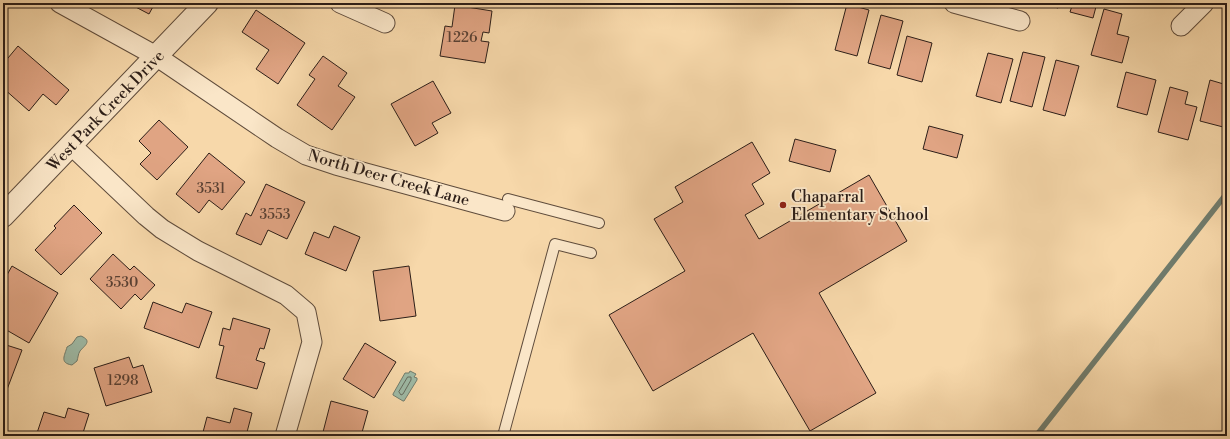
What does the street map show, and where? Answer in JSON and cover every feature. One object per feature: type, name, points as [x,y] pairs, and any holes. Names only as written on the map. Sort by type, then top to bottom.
[{"type":"street","name":"North Deer Creek Lane","points":[[60,3],[156,56],[277,138],[306,155],[336,165],[506,205]]},
{"type":"street","name":"West Park Creek Drive","points":[[3,216],[207,3]]},
{"type":"street","points":[[340,3],[385,23]]},
{"type":"street","points":[[1182,26],[1204,3]]},
{"type":"street","points":[[966,5],[1020,21]]},
{"type":"street","points":[[71,145],[146,216],[162,229],[198,251],[286,295],[306,312],[312,342],[285,436]]},
{"type":"lane","points":[[506,205],[598,223]]},
{"type":"lane","points":[[503,436],[555,244],[591,253]]},
{"type":"water","points":[[81,336],[85,338],[87,342],[79,352],[77,361],[72,365],[68,364],[64,361],[67,347],[72,344],[77,337]]},
{"type":"water","points":[[410,371],[416,374],[414,377],[417,378],[417,380],[403,401],[393,394],[405,373],[409,373]]},
{"type":"building","points":[[128,3],[155,3],[149,14]]},
{"type":"building","points":[[1041,3],[1060,3],[1058,8]]},
{"type":"building","points":[[1073,3],[1097,3],[1093,18],[1070,12]]},
{"type":"building","points":[[847,4],[869,10],[857,56],[835,50]]},
{"type":"building","points":[[455,5],[492,11],[489,33],[483,32],[481,41],[489,42],[485,63],[440,56],[445,26],[452,27]]},
{"type":"building","points":[[1104,9],[1122,14],[1117,34],[1129,37],[1122,63],[1091,55]]},
{"type":"building","points":[[256,10],[305,43],[278,84],[256,69],[269,50],[242,32]]},
{"type":"building","points":[[881,15],[903,21],[890,69],[868,63]]},
{"type":"building","points":[[907,36],[932,43],[922,82],[897,75]]},
{"type":"building","points":[[18,46],[69,90],[56,105],[43,94],[29,111],[3,88],[3,64]]},
{"type":"building","points":[[1023,52],[1045,57],[1032,107],[1010,101]]},
{"type":"building","points":[[988,53],[1013,59],[1001,103],[976,96]]},
{"type":"building","points":[[323,56],[347,73],[338,86],[355,97],[332,130],[297,105],[315,79],[309,75]]},
{"type":"building","points":[[1056,60],[1079,66],[1065,116],[1043,110]]},
{"type":"building","points":[[1126,72],[1156,80],[1147,115],[1117,107]]},
{"type":"building","points":[[1210,80],[1227,85],[1227,128],[1200,121]]},
{"type":"building","points":[[433,81],[451,113],[432,123],[438,133],[415,146],[391,104]]},
{"type":"building","points":[[1170,87],[1188,92],[1185,104],[1197,107],[1188,140],[1158,132]]},
{"type":"building","points":[[159,120],[188,147],[157,180],[140,164],[151,153],[139,141]]},
{"type":"building","points":[[929,126],[963,135],[957,158],[923,149]]},
{"type":"building","points":[[795,139],[836,150],[830,172],[789,161]]},
{"type":"building","points":[[752,142],[770,173],[752,184],[764,204],[745,215],[759,239],[869,175],[907,241],[819,293],[876,393],[810,431],[753,333],[653,391],[609,315],[685,271],[654,219],[683,202],[675,187]]},
{"type":"building","points":[[209,153],[245,182],[222,210],[209,200],[199,213],[176,194]]},
{"type":"building","points":[[266,184],[305,202],[287,239],[268,230],[261,245],[236,234],[246,213],[251,216]]},
{"type":"building","points":[[74,205],[102,233],[61,275],[35,250],[56,228],[54,226]]},
{"type":"building","points":[[334,226],[360,237],[346,271],[305,254],[314,232],[329,238]]},
{"type":"building","points":[[113,254],[130,270],[134,266],[155,285],[141,300],[135,294],[121,309],[90,279]]},
{"type":"building","points":[[12,266],[58,293],[29,343],[3,328],[3,282]]},
{"type":"building","points":[[409,266],[416,316],[380,321],[373,271]]},
{"type":"building","points":[[153,302],[182,313],[186,303],[212,312],[199,348],[144,328]]},
{"type":"building","points":[[233,318],[270,329],[264,349],[260,348],[256,360],[265,363],[257,389],[216,378],[224,346],[219,345],[223,328],[230,330]]},
{"type":"building","points":[[365,343],[396,362],[374,398],[343,379]]},
{"type":"building","points":[[3,344],[22,350],[3,400]]},
{"type":"building","points":[[129,357],[133,368],[143,365],[152,392],[106,406],[94,368]]},
{"type":"building","points":[[331,401],[368,411],[361,436],[322,436]]},
{"type":"building","points":[[68,408],[89,414],[82,436],[36,436],[44,412],[65,418]]},
{"type":"building","points":[[234,408],[252,413],[246,436],[202,436],[207,417],[230,423]]},
{"type":"waterway","points":[[1036,436],[1227,193]]},
{"type":"place","name":"Chaparral Elementary School","points":[[783,205]]}]
